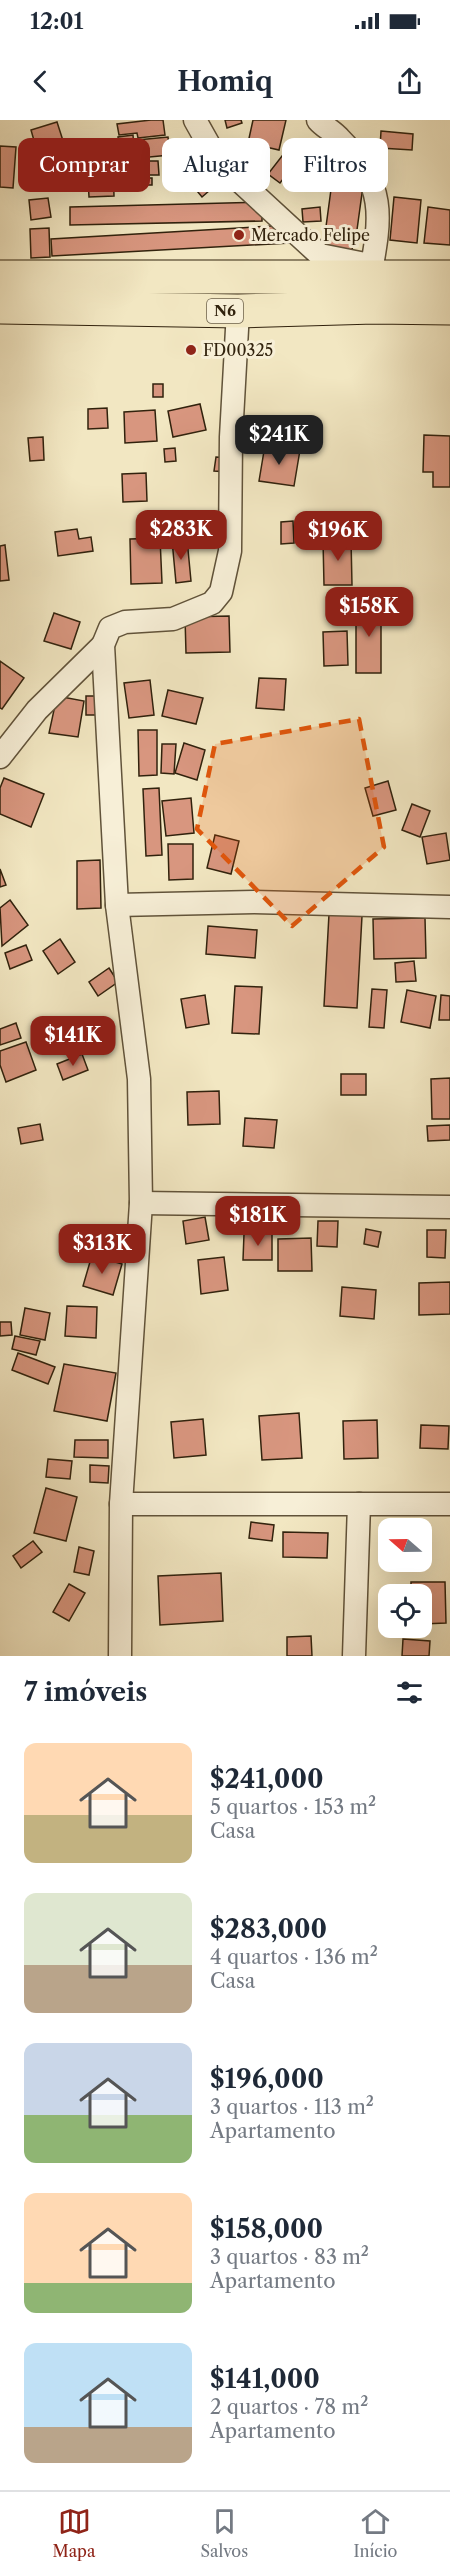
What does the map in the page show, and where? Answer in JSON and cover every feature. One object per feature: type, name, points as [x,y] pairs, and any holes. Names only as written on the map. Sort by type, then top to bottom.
[{"type":"highway","name":"N6","points":[[0,277],[371,272],[450,277]]},
{"type":"highway","name":"N6","points":[[0,308],[238,311],[374,307],[450,308]]},
{"type":"street","points":[[195,120],[218,161],[320,255],[371,272],[379,230],[374,185],[339,137],[318,120]]},
{"type":"street","points":[[0,757],[37,710],[103,645],[110,628],[125,622],[173,619],[212,603],[221,592],[230,551],[231,437],[238,311]]},
{"type":"street","points":[[103,645],[117,904],[139,1079],[141,1203],[121,1504],[120,1656]]},
{"type":"street","points":[[117,904],[254,902],[450,907]]},
{"type":"street","points":[[141,1203],[450,1207]]},
{"type":"street","points":[[121,1504],[450,1503]]},
{"type":"street","points":[[354,1656],[359,1504]]},
{"type":"highlighted area","points":[[359,719],[384,847],[292,926],[197,829],[215,744]]},
{"type":"building","points":[[163,120],[165,135],[138,138],[137,133],[119,135],[117,124]]},
{"type":"building","points":[[225,120],[241,120],[242,123],[227,128]]},
{"type":"building","points":[[253,120],[286,120],[279,150],[270,148],[270,138],[249,138]]},
{"type":"building","points":[[57,122],[62,138],[33,138],[31,130]]},
{"type":"building","points":[[381,131],[413,134],[412,150],[388,148],[388,138],[381,138]]},
{"type":"building","points":[[133,135],[133,138],[118,138]]},
{"type":"building","points":[[168,137],[162,138],[162,156],[150,157],[150,139]]},
{"type":"building","points":[[0,146],[16,147],[13,188],[0,187]]},
{"type":"building","points":[[282,156],[282,180],[280,183],[270,176],[270,171]]},
{"type":"building","points":[[150,161],[158,161],[159,175],[150,175]]},
{"type":"building","points":[[89,192],[114,192],[114,196],[89,197]]},
{"type":"building","points":[[198,192],[208,192],[202,197]]},
{"type":"building","points":[[331,192],[362,192],[356,237],[325,234]]},
{"type":"building","points":[[394,197],[421,200],[417,243],[390,240]]},
{"type":"building","points":[[48,198],[51,217],[31,220],[29,200]]},
{"type":"building","points":[[262,202],[262,221],[70,225],[70,207]]},
{"type":"building","points":[[320,207],[321,221],[303,222],[302,209]]},
{"type":"building","points":[[428,207],[450,210],[450,245],[424,243]]},
{"type":"building","points":[[289,225],[290,243],[52,256],[51,239]]},
{"type":"building","points":[[49,228],[50,257],[31,258],[30,229]]},
{"type":"building","points":[[329,235],[354,240],[350,259],[326,255]]},
{"type":"building","points":[[153,384],[163,384],[163,397],[153,397]]},
{"type":"building","points":[[200,404],[206,430],[173,437],[168,411]]},
{"type":"building","points":[[107,408],[108,428],[88,429],[88,409]]},
{"type":"building","points":[[155,410],[157,441],[125,443],[124,412]]},
{"type":"building","points":[[424,435],[450,436],[450,487],[433,487],[433,472],[423,472]]},
{"type":"building","points":[[43,437],[44,460],[30,461],[28,438]]},
{"type":"building","points":[[265,445],[300,450],[294,486],[259,481]]},
{"type":"building","points":[[175,448],[176,461],[165,462],[164,449]]},
{"type":"building","points":[[216,457],[229,458],[228,472],[214,471]]},
{"type":"building","points":[[146,473],[147,501],[123,502],[122,474]]},
{"type":"building","points":[[293,521],[294,543],[281,544],[281,522]]},
{"type":"building","points":[[77,529],[79,539],[91,537],[93,551],[58,556],[55,532]]},
{"type":"building","points":[[160,538],[162,583],[131,584],[130,539]]},
{"type":"building","points":[[187,539],[191,581],[176,583],[172,540]]},
{"type":"building","points":[[351,539],[352,585],[324,585],[323,540]]},
{"type":"building","points":[[5,545],[9,580],[0,581],[0,546]]},
{"type":"building","points":[[356,604],[381,604],[381,673],[356,673]]},
{"type":"building","points":[[54,613],[80,622],[71,649],[44,641]]},
{"type":"building","points":[[229,616],[230,652],[186,653],[185,617]]},
{"type":"building","points":[[347,631],[348,665],[324,666],[323,632]]},
{"type":"building","points":[[0,661],[24,678],[2,709],[0,708]]},
{"type":"building","points":[[259,678],[286,679],[284,710],[256,708]]},
{"type":"building","points":[[150,680],[154,715],[129,718],[124,683]]},
{"type":"building","points":[[168,690],[203,698],[196,724],[162,716]]},
{"type":"building","points":[[57,696],[84,701],[78,737],[49,733]]},
{"type":"building","points":[[86,696],[98,696],[98,715],[86,715]]},
{"type":"building","points":[[138,730],[157,730],[157,775],[139,776]]},
{"type":"building","points":[[184,743],[205,750],[197,780],[175,773]]},
{"type":"building","points":[[162,744],[176,744],[174,774],[161,773]]},
{"type":"building","points":[[4,778],[44,794],[31,827],[0,814],[0,788]]},
{"type":"building","points":[[388,781],[396,810],[373,816],[365,788]]},
{"type":"building","points":[[159,788],[162,855],[146,856],[143,789]]},
{"type":"building","points":[[191,798],[194,833],[166,836],[162,801]]},
{"type":"building","points":[[412,804],[430,811],[420,837],[402,830]]},
{"type":"building","points":[[446,833],[450,860],[427,864],[422,837]]},
{"type":"building","points":[[215,835],[239,841],[231,874],[207,868]]},
{"type":"building","points":[[168,844],[193,844],[193,879],[169,880]]},
{"type":"building","points":[[100,860],[101,908],[77,909],[77,861]]},
{"type":"building","points":[[0,869],[6,885],[0,887]]},
{"type":"building","points":[[10,900],[28,925],[2,946],[0,908]]},
{"type":"building","points":[[329,914],[362,916],[357,1008],[324,1006]]},
{"type":"building","points":[[425,918],[426,958],[374,959],[373,919]]},
{"type":"building","points":[[208,926],[257,930],[255,958],[206,954]]},
{"type":"building","points":[[60,939],[75,962],[58,974],[43,951]]},
{"type":"building","points":[[26,945],[32,960],[10,969],[5,953]]},
{"type":"building","points":[[414,961],[416,981],[396,982],[395,963]]},
{"type":"building","points":[[109,968],[118,982],[98,996],[89,982]]},
{"type":"building","points":[[235,986],[262,987],[259,1034],[232,1033]]},
{"type":"building","points":[[372,989],[387,990],[384,1028],[369,1027]]},
{"type":"building","points":[[407,990],[436,996],[430,1028],[401,1022]]},
{"type":"building","points":[[205,995],[209,1024],[186,1028],[181,999]]},
{"type":"building","points":[[441,995],[450,996],[450,1020],[439,1020]]},
{"type":"building","points":[[16,1023],[21,1038],[0,1045],[0,1029]]},
{"type":"building","points":[[26,1042],[36,1070],[6,1082],[0,1065],[0,1051]]},
{"type":"building","points":[[82,1054],[88,1070],[63,1080],[57,1064]]},
{"type":"building","points":[[341,1074],[366,1074],[366,1095],[341,1095]]},
{"type":"building","points":[[450,1078],[450,1119],[432,1119],[431,1079]]},
{"type":"building","points":[[219,1091],[220,1124],[188,1125],[187,1092]]},
{"type":"building","points":[[245,1118],[277,1120],[274,1148],[243,1146]]},
{"type":"building","points":[[40,1124],[43,1140],[21,1144],[18,1128]]},
{"type":"building","points":[[450,1125],[450,1140],[428,1141],[427,1126]]},
{"type":"building","points":[[205,1217],[209,1240],[186,1244],[183,1221]]},
{"type":"building","points":[[318,1221],[338,1221],[337,1247],[317,1246]]},
{"type":"building","points":[[366,1229],[381,1232],[378,1247],[364,1244]]},
{"type":"building","points":[[427,1230],[446,1230],[445,1258],[427,1257]]},
{"type":"building","points":[[244,1234],[272,1234],[272,1260],[243,1260]]},
{"type":"building","points":[[311,1238],[312,1271],[278,1271],[278,1239]]},
{"type":"building","points":[[92,1255],[122,1264],[113,1295],[83,1286]]},
{"type":"building","points":[[224,1257],[228,1290],[201,1294],[198,1260]]},
{"type":"building","points":[[450,1282],[450,1314],[419,1315],[419,1283]]},
{"type":"building","points":[[342,1287],[376,1290],[374,1319],[340,1316]]},
{"type":"building","points":[[67,1306],[97,1307],[96,1338],[65,1336]]},
{"type":"building","points":[[25,1308],[50,1313],[45,1340],[20,1335]]},
{"type":"building","points":[[0,1322],[11,1322],[12,1335],[0,1336]]},
{"type":"building","points":[[15,1336],[40,1341],[36,1355],[12,1349]]},
{"type":"building","points":[[18,1353],[55,1367],[48,1384],[12,1370]]},
{"type":"building","points":[[64,1364],[116,1373],[107,1421],[54,1411]]},
{"type":"building","points":[[299,1413],[302,1458],[262,1460],[259,1416]]},
{"type":"building","points":[[203,1419],[206,1455],[174,1458],[171,1422]]},
{"type":"building","points":[[377,1420],[378,1458],[344,1459],[343,1421]]},
{"type":"building","points":[[421,1425],[449,1426],[448,1449],[420,1448]]},
{"type":"building","points":[[75,1440],[108,1440],[108,1458],[74,1457]]},
{"type":"building","points":[[48,1459],[72,1461],[70,1479],[46,1477]]},
{"type":"building","points":[[90,1465],[109,1466],[108,1483],[90,1482]]},
{"type":"building","points":[[46,1488],[77,1497],[66,1541],[34,1533]]},
{"type":"building","points":[[251,1522],[274,1525],[272,1541],[249,1538]]},
{"type":"building","points":[[283,1532],[328,1533],[327,1558],[283,1557]]},
{"type":"building","points":[[33,1541],[42,1552],[21,1568],[13,1556]]},
{"type":"building","points":[[79,1547],[94,1551],[89,1575],[74,1572]]},
{"type":"building","points":[[221,1573],[223,1621],[160,1625],[158,1576]]},
{"type":"building","points":[[411,1582],[445,1582],[446,1623],[432,1624],[432,1584],[411,1584]]},
{"type":"building","points":[[69,1584],[85,1593],[69,1621],[53,1612]]},
{"type":"building","points":[[311,1636],[312,1656],[287,1656],[287,1637]]},
{"type":"building","points":[[403,1639],[430,1641],[429,1656],[402,1656]]},
{"type":"place","name":"Mercado Felipe","points":[[239,235]]},
{"type":"place","name":"FD00325","points":[[191,350]]}]
